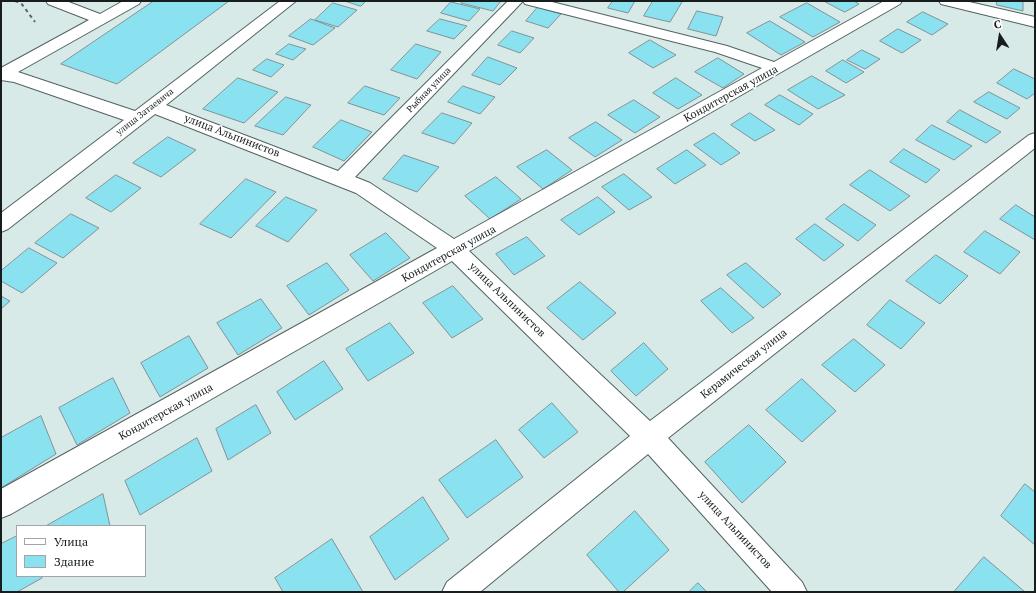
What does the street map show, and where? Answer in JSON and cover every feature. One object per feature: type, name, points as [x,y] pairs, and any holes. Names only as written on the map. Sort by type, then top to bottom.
[{"type":"street","points":[[53,1],[101,20]]},
{"type":"street","points":[[1,75],[134,1]]},
{"type":"street","name":"улица Затаевича","points":[[1,224],[289,1]]},
{"type":"street","name":"Рыбная улица","points":[[342,179],[516,1]]},
{"type":"street","points":[[530,1],[721,49],[777,68]]},
{"type":"street","name":"Кондитерская улица","points":[[1,504],[455,250],[895,1]]},
{"type":"street","points":[[946,1],[1035,22]]},
{"type":"street","name":"улица Альпинистов","points":[[1,75],[16,77],[145,112],[342,179],[363,188],[455,250],[649,437],[792,592]]},
{"type":"street","name":"Керамическая улица","points":[[457,592],[649,437],[1035,139]]},
{"type":"building","points":[[154,1],[229,1],[117,84],[61,64]]},
{"type":"building","points":[[345,1],[366,1],[361,6]]},
{"type":"building","points":[[463,1],[501,1],[493,11],[461,3]]},
{"type":"building","points":[[613,1],[635,1],[628,13],[608,8]]},
{"type":"building","points":[[653,1],[682,2],[670,22],[644,16]]},
{"type":"building","points":[[824,1],[854,1],[859,4],[845,12]]},
{"type":"building","points":[[997,1],[1023,1],[1023,11],[997,5]]},
{"type":"building","points":[[451,2],[480,9],[469,21],[441,13]]},
{"type":"building","points":[[333,3],[357,10],[338,27],[315,20]]},
{"type":"building","points":[[807,3],[840,22],[813,37],[780,17]]},
{"type":"building","points":[[538,7],[561,14],[548,28],[526,21]]},
{"type":"building","points":[[697,11],[723,17],[716,36],[688,29]]},
{"type":"building","points":[[923,12],[948,24],[932,35],[907,22]]},
{"type":"building","points":[[311,19],[335,28],[313,45],[289,36]]},
{"type":"building","points":[[440,19],[467,26],[454,39],[427,31]]},
{"type":"building","points":[[770,21],[805,42],[781,55],[747,33]]},
{"type":"building","points":[[898,29],[921,40],[902,53],[880,41]]},
{"type":"building","points":[[512,31],[534,38],[520,53],[498,45]]},
{"type":"building","points":[[650,40],[676,55],[653,68],[629,53]]},
{"type":"building","points":[[289,44],[306,49],[293,60],[276,54]]},
{"type":"building","points":[[416,44],[441,52],[417,79],[391,70]]},
{"type":"building","points":[[862,50],[880,59],[865,69],[847,60]]},
{"type":"building","points":[[488,57],[517,68],[500,85],[472,75]]},
{"type":"building","points":[[718,58],[744,74],[723,88],[695,72]]},
{"type":"building","points":[[267,59],[284,65],[271,77],[253,70]]},
{"type":"building","points":[[843,60],[864,72],[846,83],[826,71]]},
{"type":"building","points":[[1014,69],[1035,79],[1035,93],[1027,99],[997,83]]},
{"type":"building","points":[[812,76],[845,95],[818,109],[788,90]]},
{"type":"building","points":[[238,78],[278,92],[244,123],[203,109]]},
{"type":"building","points":[[676,78],[702,95],[678,109],[653,93]]},
{"type":"building","points":[[365,86],[400,98],[384,115],[348,103]]},
{"type":"building","points":[[463,86],[495,97],[480,114],[448,102]]},
{"type":"building","points":[[989,92],[1020,108],[1007,119],[974,102]]},
{"type":"building","points":[[780,95],[813,114],[799,125],[765,105]]},
{"type":"building","points":[[286,97],[311,105],[283,135],[255,126]]},
{"type":"building","points":[[634,100],[660,117],[635,133],[608,115]]},
{"type":"building","points":[[960,110],[1001,132],[986,143],[947,122]]},
{"type":"building","points":[[442,113],[472,123],[454,144],[422,133]]},
{"type":"building","points":[[750,113],[775,130],[755,141],[731,125]]},
{"type":"building","points":[[341,120],[372,132],[344,161],[313,147]]},
{"type":"building","points":[[596,122],[622,140],[595,157],[569,138]]},
{"type":"building","points":[[932,125],[972,146],[954,160],[916,140]]},
{"type":"building","points":[[714,133],[740,153],[721,165],[694,145]]},
{"type":"building","points":[[168,137],[196,150],[161,177],[133,163]]},
{"type":"building","points":[[904,149],[940,170],[926,183],[890,162]]},
{"type":"building","points":[[547,150],[572,170],[543,189],[517,167]]},
{"type":"building","points":[[687,150],[706,165],[675,184],[657,169]]},
{"type":"building","points":[[404,155],[439,167],[417,192],[383,179]]},
{"type":"building","points":[[870,170],[910,196],[890,211],[850,185]]},
{"type":"building","points":[[624,174],[652,197],[629,210],[602,187]]},
{"type":"building","points":[[116,175],[141,188],[111,212],[86,198]]},
{"type":"building","points":[[496,177],[521,199],[490,219],[465,196]]},
{"type":"building","points":[[246,179],[276,192],[231,238],[200,224]]},
{"type":"building","points":[[286,197],[317,210],[288,242],[256,226]]},
{"type":"building","points":[[598,197],[615,212],[579,235],[561,220]]},
{"type":"building","points":[[844,204],[876,225],[858,241],[826,219]]},
{"type":"building","points":[[1016,205],[1035,217],[1035,240],[1000,219]]},
{"type":"building","points":[[71,214],[99,228],[63,258],[35,243]]},
{"type":"building","points":[[815,224],[844,245],[824,261],[796,239]]},
{"type":"building","points":[[985,231],[1020,252],[1000,274],[964,252]]},
{"type":"building","points":[[386,233],[410,258],[373,281],[350,255]]},
{"type":"building","points":[[527,237],[545,256],[514,275],[496,254]]},
{"type":"building","points":[[29,248],[57,263],[22,293],[1,281],[1,271]]},
{"type":"building","points":[[936,255],[968,276],[940,304],[906,281]]},
{"type":"building","points":[[327,263],[349,290],[309,315],[287,286]]},
{"type":"building","points":[[746,263],[781,294],[763,308],[727,275]]},
{"type":"building","points":[[580,282],[616,313],[583,340],[547,308]]},
{"type":"building","points":[[453,286],[483,319],[452,338],[423,303]]},
{"type":"building","points":[[721,288],[754,318],[732,333],[701,301]]},
{"type":"building","points":[[1,296],[10,301],[1,309]]},
{"type":"building","points":[[261,299],[282,328],[238,355],[217,323]]},
{"type":"building","points":[[890,300],[925,323],[901,349],[867,325]]},
{"type":"building","points":[[390,323],[414,353],[368,381],[346,349]]},
{"type":"building","points":[[189,336],[208,368],[160,397],[141,363]]},
{"type":"building","points":[[854,339],[885,365],[855,392],[822,365]]},
{"type":"building","points":[[644,343],[668,369],[636,396],[611,371]]},
{"type":"building","points":[[324,361],[343,389],[295,420],[277,392]]},
{"type":"building","points":[[113,378],[130,413],[77,445],[59,408]]},
{"type":"building","points":[[802,379],[836,411],[802,442],[766,410]]},
{"type":"building","points":[[552,403],[578,432],[544,458],[519,430]]},
{"type":"building","points":[[256,405],[271,433],[228,460],[216,429]]},
{"type":"building","points":[[41,416],[56,454],[1,488],[1,438]]},
{"type":"building","points":[[749,425],[786,462],[742,503],[705,462]]},
{"type":"building","points":[[197,438],[212,471],[140,515],[125,481]]},
{"type":"building","points":[[496,440],[523,477],[467,518],[439,480]]},
{"type":"building","points":[[1025,484],[1035,492],[1035,545],[1001,516]]},
{"type":"building","points":[[103,494],[110,525],[48,525]]},
{"type":"building","points":[[423,497],[449,539],[395,580],[370,537]]},
{"type":"building","points":[[635,511],[669,550],[623,592],[619,592],[587,555]]},
{"type":"building","points":[[16,536],[16,577],[42,578],[17,592],[1,592],[1,544]]},
{"type":"building","points":[[332,539],[363,592],[283,592],[275,578]]},
{"type":"building","points":[[984,557],[1025,592],[955,591]]},
{"type":"building","points":[[698,583],[707,592],[689,592]]},
{"type":"railway","points":[[15,1],[21,3],[35,22]]}]
